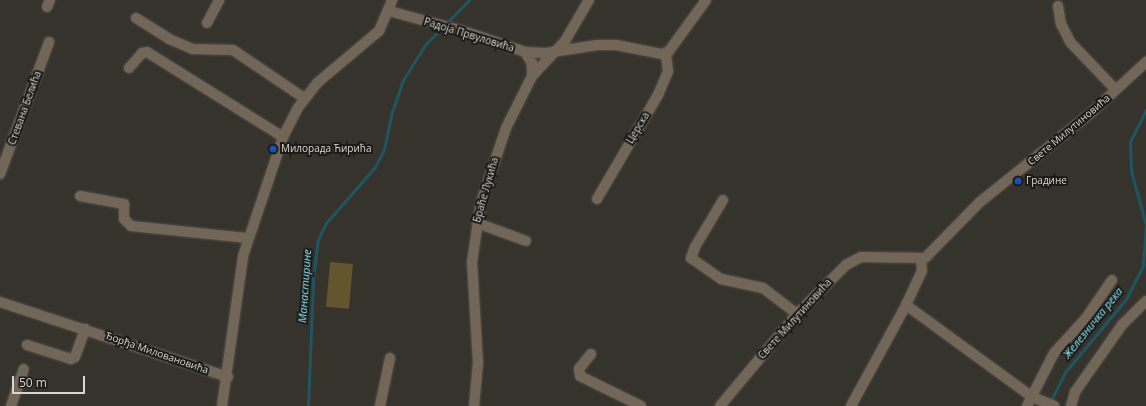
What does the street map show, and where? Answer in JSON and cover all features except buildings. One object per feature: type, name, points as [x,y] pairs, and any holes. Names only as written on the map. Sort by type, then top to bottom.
[{"type":"street","points":[[207,23],[219,0]]},
{"type":"street","name":"Браће Лукића","points":[[474,406],[478,364],[472,262],[476,223],[491,168],[532,76],[557,52],[572,30],[589,0]]},
{"type":"street","points":[[666,54],[706,0]]},
{"type":"street","points":[[222,406],[228,377],[240,269],[248,238],[283,137],[304,98],[327,74],[374,37],[391,3]]},
{"type":"street","name":"Радоја Првуловића","points":[[391,3],[433,24],[453,28],[525,52],[557,52],[598,45],[616,44],[666,54]]},
{"type":"street","points":[[1058,6],[1061,24],[1070,42],[1116,90]]},
{"type":"street","points":[[136,18],[169,39],[193,49],[233,50],[304,98]]},
{"type":"street","name":"Стевана Белића","points":[[0,174],[49,42]]},
{"type":"street","points":[[129,68],[142,53],[147,52],[283,137]]},
{"type":"street","name":"Радоја Првуловића","points":[[525,52],[532,63],[532,76]]},
{"type":"street","name":"Церска","points":[[596,199],[658,95],[668,71],[666,54]]},
{"type":"street","name":"Свете Милутиновића","points":[[720,406],[797,314],[836,273],[856,259],[868,257],[922,258],[950,235],[980,202],[1055,143],[1146,62]]},
{"type":"street","points":[[80,196],[124,204],[124,219],[126,224],[131,226],[248,238]]},
{"type":"street","points":[[723,200],[695,247],[692,258],[721,279],[763,288],[797,314]]},
{"type":"street","points":[[476,223],[526,241]]},
{"type":"street","points":[[851,406],[906,305],[922,271],[922,258]]},
{"type":"street","points":[[1029,401],[1054,353],[1086,318],[1112,280]]},
{"type":"street","points":[[1071,406],[1075,392],[1122,325],[1146,301]]},
{"type":"street","name":"Ђорђа Миловановића","points":[[0,302],[86,328],[228,377]]},
{"type":"street","points":[[906,305],[1029,401],[1054,406]]},
{"type":"street","points":[[27,345],[71,359],[75,357],[86,328]]},
{"type":"street","points":[[591,354],[579,369],[580,376],[641,406]]},
{"type":"street","points":[[380,406],[390,358]]},
{"type":"street","points":[[11,406],[24,369]]},
{"type":"shaded area","points":[[330,262],[353,264],[349,309],[326,307]]},
{"type":"waterway","name":"Манастирине","points":[[308,406],[313,279],[318,240],[326,223],[375,167],[384,149],[392,112],[403,80],[425,45],[469,0]]},
{"type":"waterway","name":"Железничка река","points":[[1146,110],[1130,141],[1131,171],[1146,225]]},
{"type":"waterway","name":"Железничка река","points":[[1050,402],[1066,371],[1126,299],[1143,265],[1146,226]]},
{"type":"place","name":"Милорада Ћирића","points":[[273,149]]},
{"type":"place","name":"Градине","points":[[1018,181]]}]
